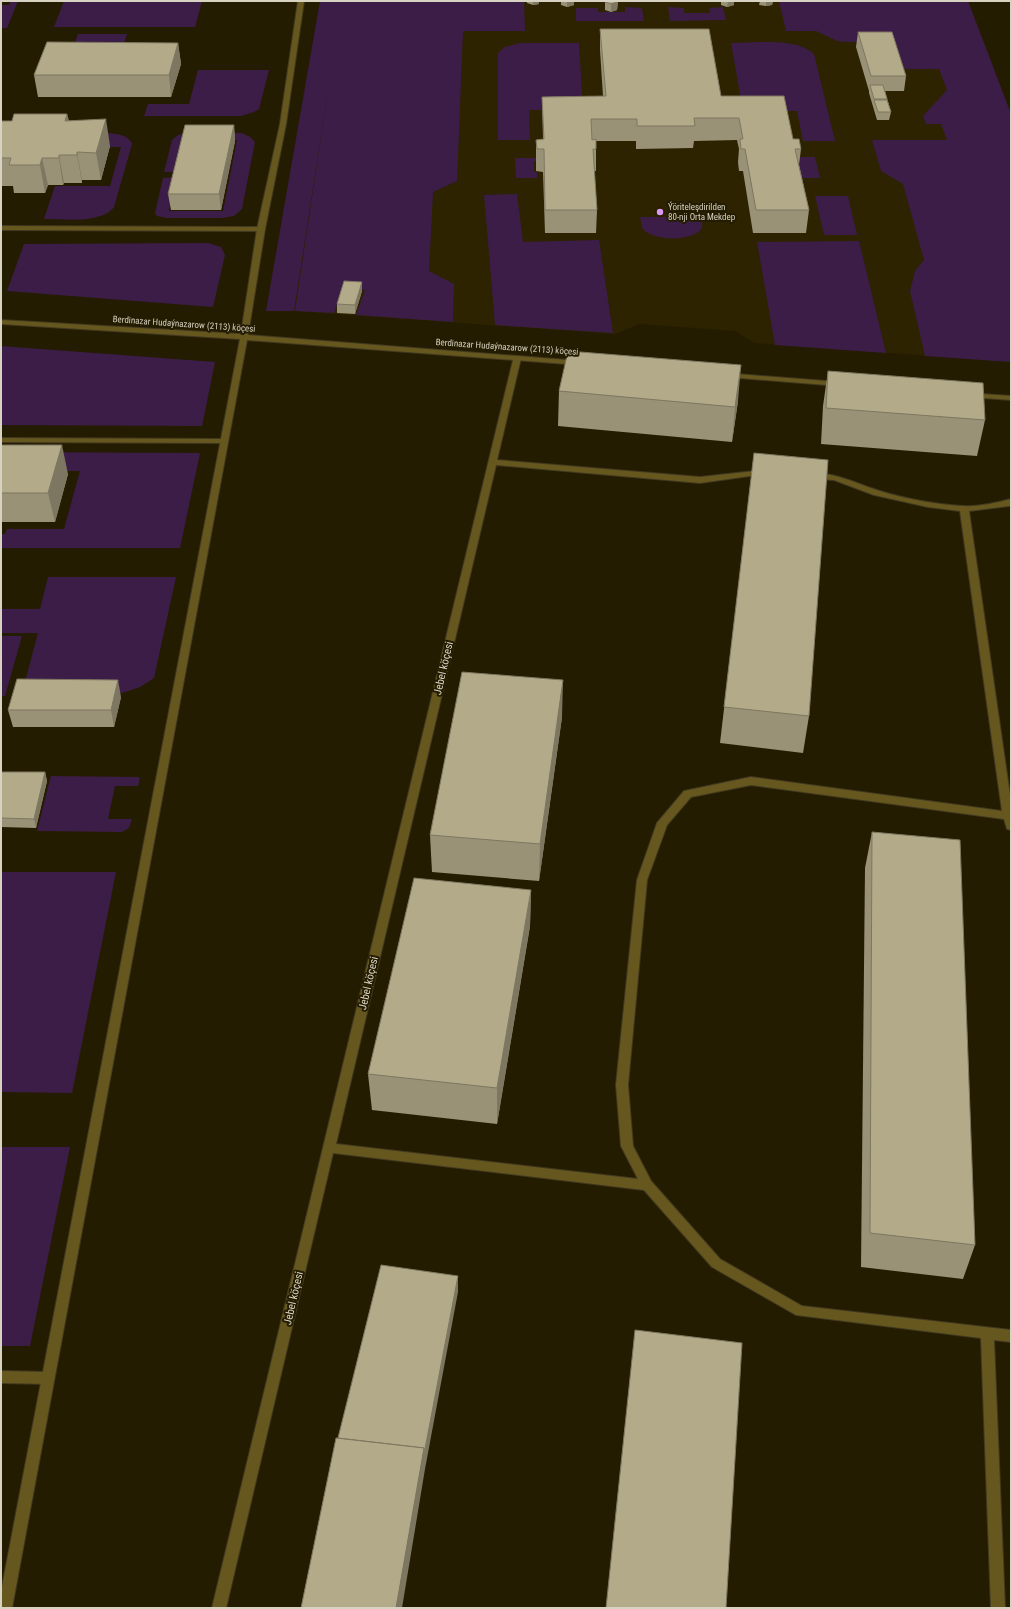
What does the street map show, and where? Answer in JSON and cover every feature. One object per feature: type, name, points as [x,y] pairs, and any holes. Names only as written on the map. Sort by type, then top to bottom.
[{"type":"street","points":[[5,1608],[244,337],[261,229],[282,124],[301,1]]},
{"type":"street","points":[[1,228],[261,229]]},
{"type":"street","name":"Berdinazar Hudaýnazarow (2113) köçesi","points":[[1,322],[244,337],[587,363]]},
{"type":"street","name":"Jebel köçesi","points":[[219,1608],[517,358]]},
{"type":"street","points":[[721,374],[846,384]]},
{"type":"street","points":[[964,394],[1011,398]]},
{"type":"street","points":[[1,440],[224,441]]},
{"type":"street","points":[[492,462],[700,480],[767,472],[775,473]]},
{"type":"street","points":[[805,475],[835,478],[874,492],[928,504],[964,509],[1006,504],[1011,502]]},
{"type":"street","points":[[964,509],[1010,819],[752,781],[688,794],[662,823],[642,880],[622,1085],[627,1146],[647,1185],[716,1263],[800,1311],[1011,1336]]},
{"type":"street","points":[[329,1148],[647,1185]]},
{"type":"street","points":[[987,1334],[998,1608]]},
{"type":"street","points":[[1,1377],[48,1378]]},
{"type":"shaded area","points":[[11,1],[18,1],[7,28],[1,28],[1,7],[2,5],[9,5]]},
{"type":"shaded area","points":[[64,1],[202,1],[195,27],[54,27]]},
{"type":"shaded area","points":[[320,1],[524,1],[525,31],[463,31],[457,181],[433,192],[429,271],[454,284],[453,322],[356,315],[365,290],[343,288],[334,313],[295,311],[330,78],[294,311],[266,311]]},
{"type":"shaded area","name":"Ýöriteleşdirilden 80-nji Orta Mekdep","points":[[342,1],[968,1],[1011,114],[1011,362],[754,343],[735,331],[639,324],[616,334],[294,311]]},
{"type":"shaded area","points":[[779,1],[968,1],[1011,114],[1011,362],[925,356],[910,291],[915,271],[924,260],[903,184],[881,171],[872,140],[947,140],[941,124],[926,124],[923,116],[947,90],[939,69],[904,69],[895,42],[837,41],[816,31],[786,31]]},
{"type":"shaded area","points":[[625,7],[642,8],[644,21],[576,21],[576,8],[598,8],[598,12],[625,12]]},
{"type":"shaded area","points":[[668,7],[684,8],[684,13],[710,13],[709,8],[723,7],[726,20],[670,21]]},
{"type":"shaded area","points":[[78,34],[127,34],[119,59],[69,59]]},
{"type":"shaded area","points":[[520,43],[579,43],[583,110],[529,110],[530,140],[498,140],[498,53],[505,47]]},
{"type":"shaded area","points":[[731,43],[786,43],[797,45],[814,54],[835,141],[803,141],[797,111],[743,111]]},
{"type":"shaded area","points":[[198,70],[269,70],[259,109],[241,116],[144,116],[148,104],[189,104]]},
{"type":"shaded area","points":[[187,133],[242,133],[250,137],[255,142],[242,209],[234,216],[222,218],[167,218],[157,216],[155,213],[163,178],[177,177],[169,211],[223,211],[237,140],[186,140],[178,172],[164,172],[172,140],[178,135]]},
{"type":"shaded area","points":[[75,134],[115,134],[129,139],[132,144],[114,207],[100,216],[91,218],[72,220],[44,219],[55,186],[110,186],[121,147],[71,147]]},
{"type":"shaded area","points":[[794,157],[815,157],[820,178],[799,178]]},
{"type":"shaded area","points":[[515,158],[537,158],[537,161],[534,161],[534,172],[537,172],[537,178],[516,178]]},
{"type":"shaded area","points":[[517,194],[523,242],[599,240],[613,333],[495,325],[484,195]]},
{"type":"shaded area","points":[[815,196],[848,196],[857,235],[824,235]]},
{"type":"shaded area","points":[[640,217],[702,217],[702,226],[701,229],[690,236],[681,238],[663,238],[648,233],[643,229]]},
{"type":"shaded area","points":[[859,241],[886,353],[775,345],[757,242]]},
{"type":"shaded area","points":[[208,243],[221,247],[225,255],[213,307],[7,291],[24,244]]},
{"type":"shaded area","points":[[1,346],[215,362],[202,426],[1,425]]},
{"type":"shaded area","points":[[1,452],[200,453],[180,548],[1,548],[1,534],[5,534],[7,529],[64,529],[80,471],[6,471]]},
{"type":"shaded area","points":[[48,577],[176,577],[154,678],[140,687],[122,693],[22,693],[38,633],[1,633],[1,609],[40,609]]},
{"type":"shaded area","points":[[1,636],[22,636],[5,696],[1,696]]},
{"type":"shaded area","points":[[51,776],[140,778],[138,786],[115,786],[108,819],[132,819],[129,828],[122,832],[37,831]]},
{"type":"shaded area","points":[[1,872],[116,872],[72,1093],[1,1092]]},
{"type":"shaded area","points":[[1,1147],[70,1147],[30,1346],[1,1346]]},
{"type":"building","points":[[605,1],[618,1],[611,4]]},
{"type":"building","points":[[600,29],[709,29],[721,96],[784,96],[793,139],[799,139],[801,149],[795,149],[809,210],[756,210],[745,149],[741,149],[740,139],[743,139],[739,118],[694,118],[695,126],[637,126],[637,119],[591,119],[592,140],[596,139],[596,149],[593,149],[597,210],[545,210],[544,149],[537,149],[536,140],[544,139],[542,97],[606,96]]},
{"type":"building","points":[[858,32],[892,32],[906,76],[871,76]]},
{"type":"building","points":[[47,42],[178,43],[169,75],[34,75]]},
{"type":"building","points":[[870,85],[883,85],[887,99],[874,99]]},
{"type":"building","points":[[874,100],[887,100],[891,112],[878,112]]},
{"type":"building","points":[[14,114],[67,114],[65,121],[106,119],[96,153],[77,152],[77,155],[59,155],[59,158],[42,158],[40,165],[9,165],[11,158],[1,158],[1,121],[12,121]]},
{"type":"building","points":[[185,125],[234,125],[219,194],[168,194]]},
{"type":"building","points":[[344,281],[362,282],[355,305],[337,304]]},
{"type":"building","points":[[568,351],[741,365],[735,407],[559,391]]},
{"type":"building","points":[[828,371],[983,383],[985,420],[826,408]]},
{"type":"building","points":[[1,445],[62,445],[48,493],[1,493]]},
{"type":"building","points":[[754,453],[828,460],[809,716],[724,707]]},
{"type":"building","points":[[462,672],[563,680],[540,844],[430,835]]},
{"type":"building","points":[[17,679],[118,680],[111,710],[8,710]]},
{"type":"building","points":[[1,772],[45,772],[34,819],[1,818]]},
{"type":"building","points":[[872,832],[960,840],[975,1245],[870,1233]]},
{"type":"building","points":[[414,878],[531,890],[497,1088],[368,1074]]},
{"type":"building","points":[[381,1265],[458,1276],[424,1454],[424,1448],[338,1438]]},
{"type":"building","points":[[635,1330],[742,1343],[726,1608],[606,1608]]},
{"type":"building","points":[[336,1438],[424,1448],[396,1608],[301,1608]]},
{"type":"place","name":"Ýöriteleşdirilden 80-nji Orta Mekdep","points":[[660,212]]}]
